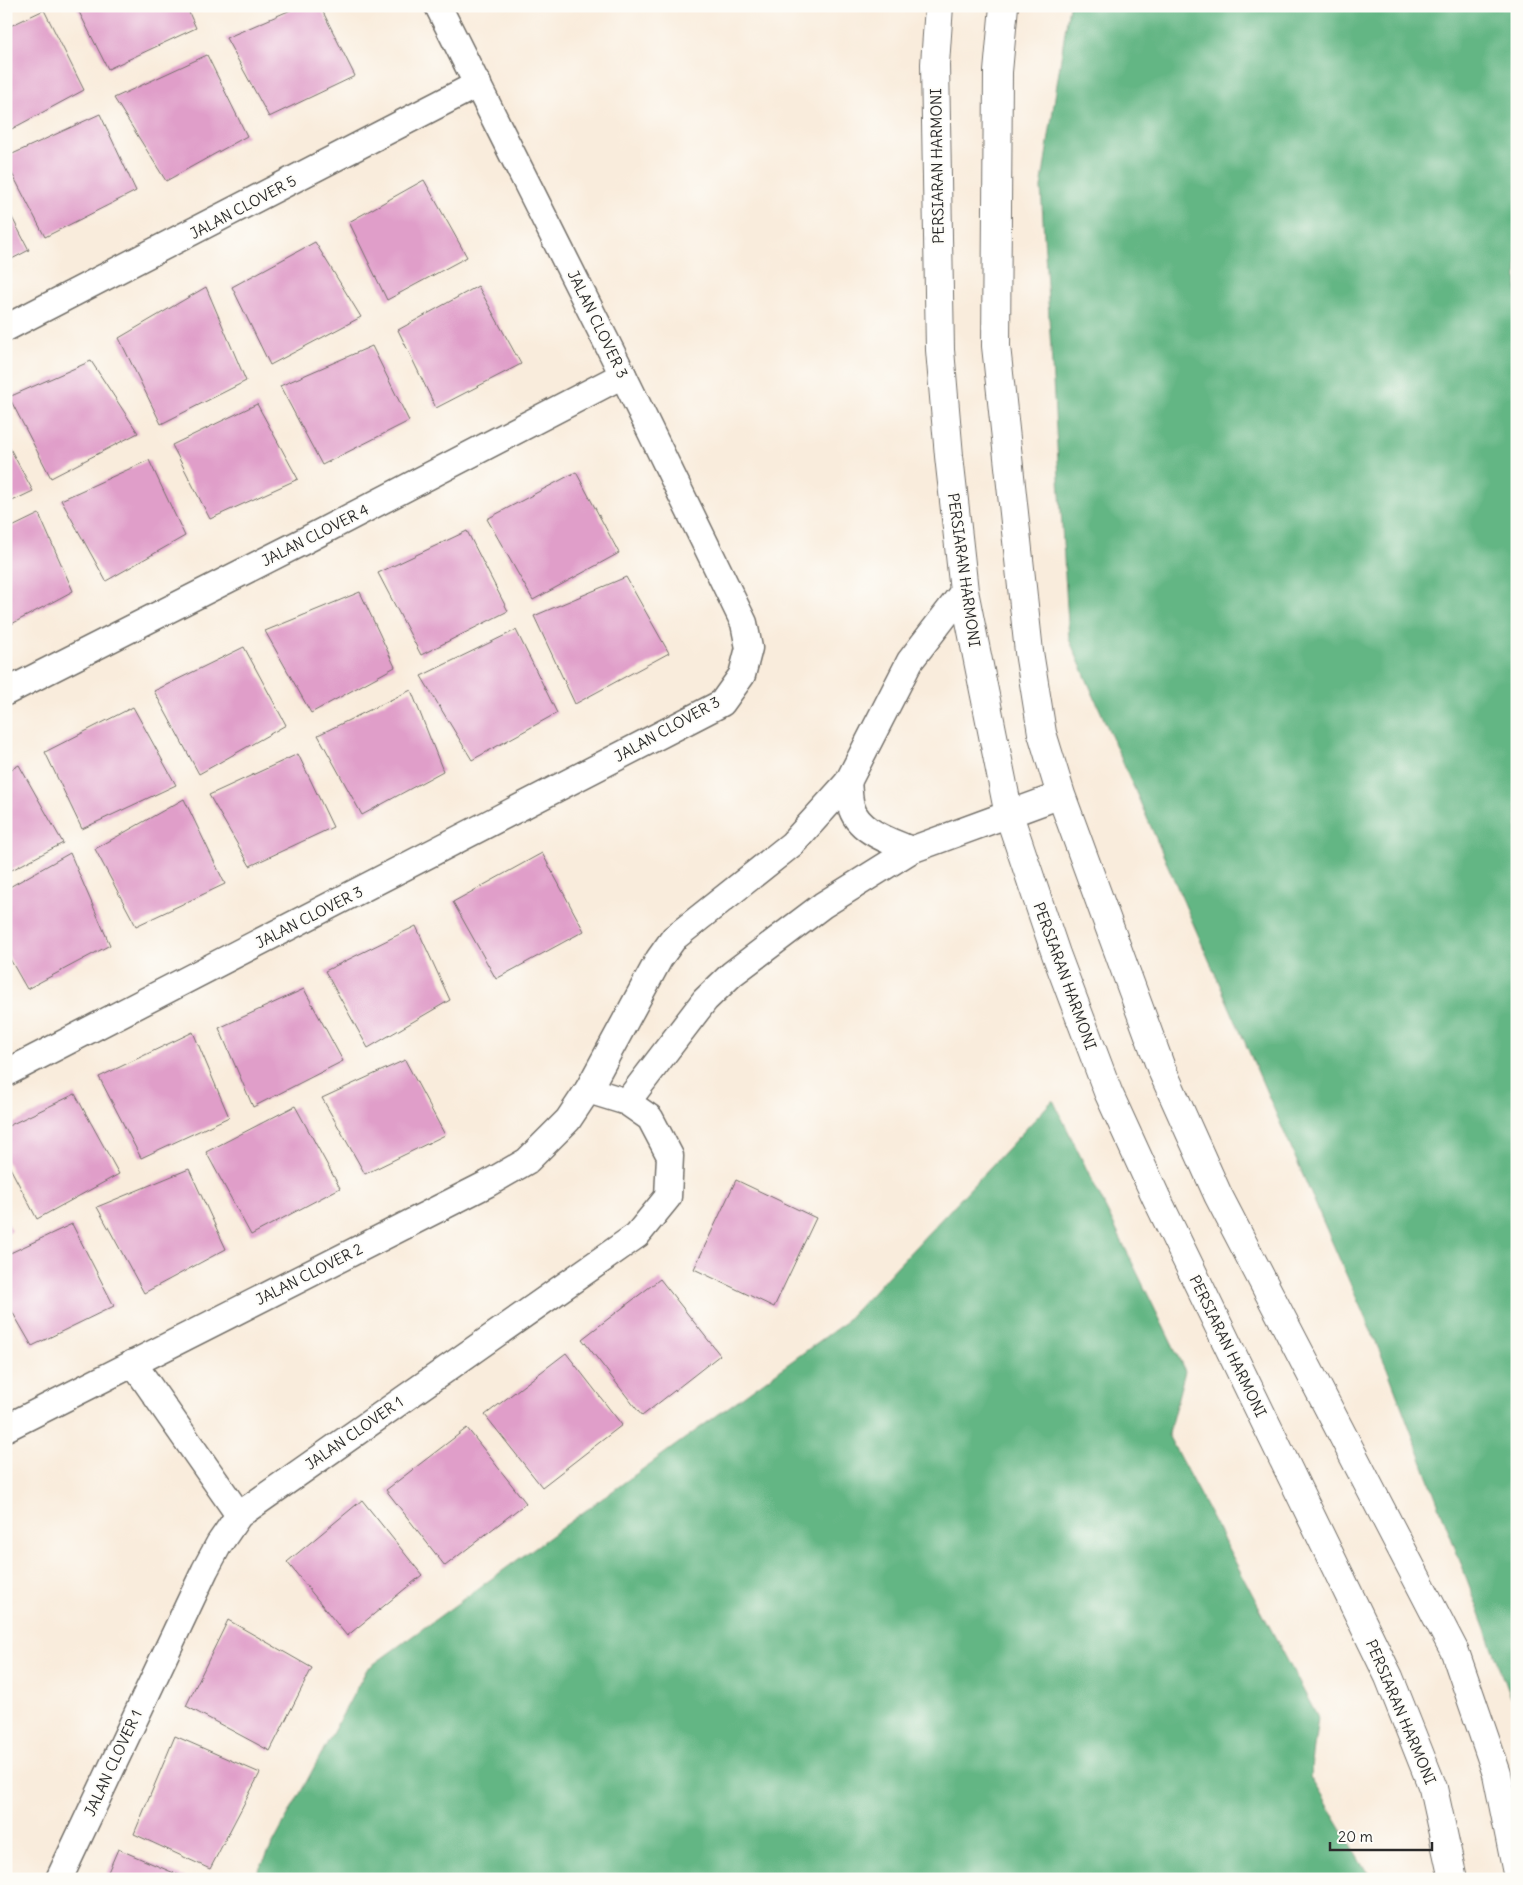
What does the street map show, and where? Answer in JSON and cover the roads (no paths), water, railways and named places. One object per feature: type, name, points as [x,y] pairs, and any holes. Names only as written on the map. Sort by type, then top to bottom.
[{"type":"street","name":"JALAN CLOVER 3","points":[[6,1073],[722,702],[742,675],[749,648],[744,623],[623,375],[438,6]]},
{"type":"street","name":"PERSIARAN HARMONI","points":[[939,6],[935,64],[940,350],[949,456],[964,592],[1010,815],[1056,954],[1108,1092],[1156,1197],[1389,1677],[1433,1788],[1453,1879]]},
{"type":"street","points":[[1004,6],[998,72],[996,346],[1029,652],[1042,733],[1061,795],[1160,1068],[1218,1195],[1455,1652],[1497,1774],[1517,1873]]},
{"type":"street","name":"JALAN CLOVER 5","points":[[6,328],[478,84]]},
{"type":"street","name":"JALAN CLOVER 4","points":[[6,692],[302,542],[623,375]]},
{"type":"street","name":"JALAN CLOVER 2","points":[[6,1428],[487,1184],[527,1161],[568,1120],[588,1090],[658,959],[674,938],[792,844],[848,782],[910,661],[964,592]]},
{"type":"street","points":[[848,782],[852,808],[862,825],[885,839],[911,850]]},
{"type":"street","points":[[627,1102],[705,1000],[732,974],[823,905],[911,850],[1061,795]]},
{"type":"street","name":"JALAN CLOVER 1","points":[[59,1879],[205,1570],[219,1544],[239,1514],[637,1235],[668,1197],[670,1156],[650,1118],[627,1102],[588,1090]]},
{"type":"street","points":[[133,1363],[239,1514]]}]
